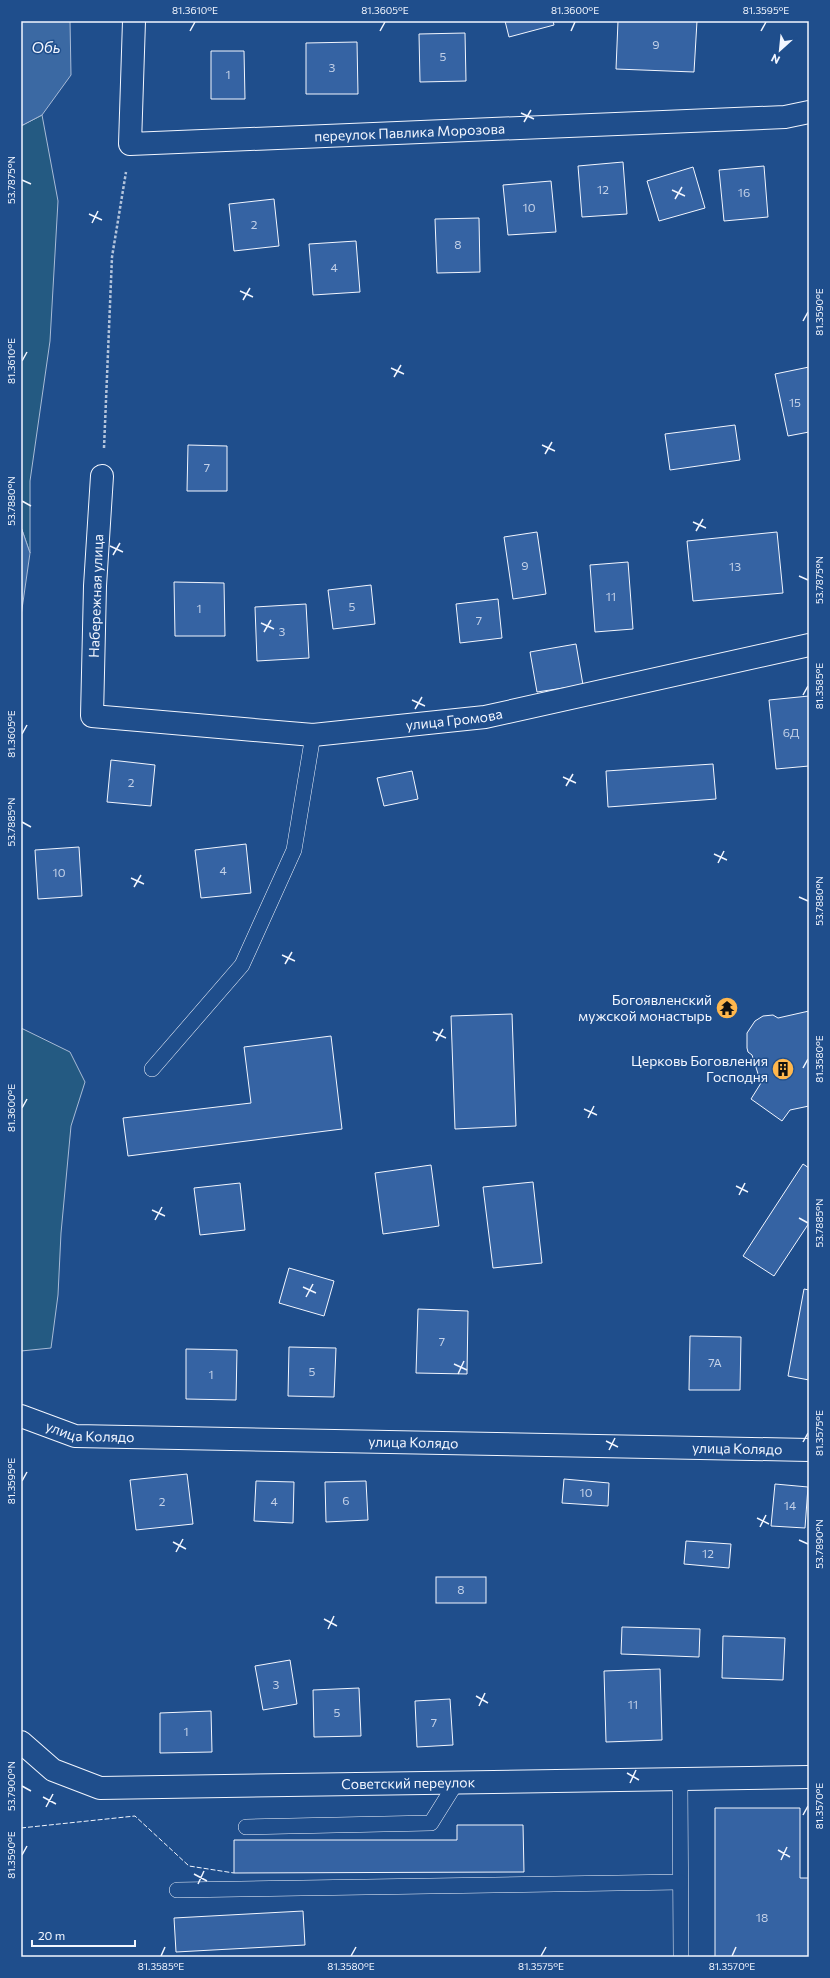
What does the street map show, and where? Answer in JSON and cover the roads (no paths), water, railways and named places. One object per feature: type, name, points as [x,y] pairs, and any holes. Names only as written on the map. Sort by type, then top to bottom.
[{"type":"street","name":"переулок Павлика Морозова","points":[[134,21],[130,144],[785,117],[809,112]]},
{"type":"street","name":"Набережная улица","points":[[92,716],[95,586],[102,476]]},
{"type":"street","name":"улица Громова","points":[[92,716],[313,735],[486,717],[809,645]]},
{"type":"street","name":"улица Колядо","points":[[21,1416],[75,1436],[809,1450]]},
{"type":"street","name":"Советский переулок","points":[[21,1742],[53,1770],[100,1788],[809,1777]]},
{"type":"lane","points":[[152,1069],[242,965],[294,850],[313,735]]},
{"type":"lane","points":[[680,1780],[681,1957]]},
{"type":"lane","points":[[246,1827],[431,1823],[456,1783]]},
{"type":"lane","points":[[177,1890],[680,1882]]},
{"type":"water","name":"Обь","points":[[21,21],[70,21],[71,75],[42,115],[21,126]]},
{"type":"water","points":[[21,527],[30,553],[21,616]]},
{"type":"place","name":"Богоявленский мужской монастырь","points":[[727,1008]]},
{"type":"place","name":"Церковь Боговления Господня","points":[[783,1069]]}]
